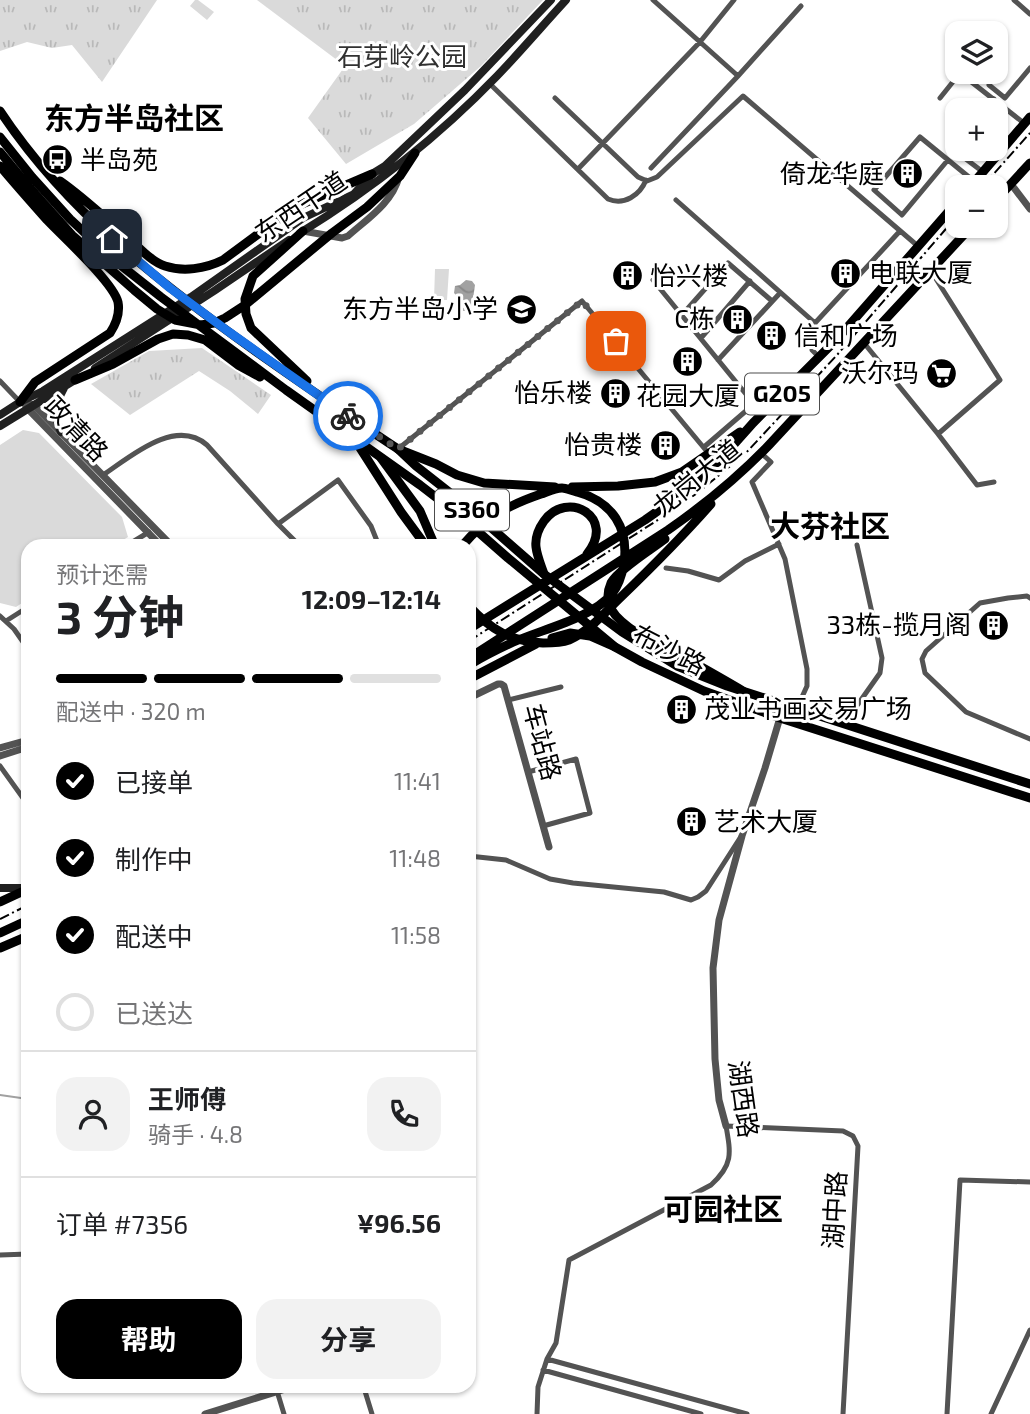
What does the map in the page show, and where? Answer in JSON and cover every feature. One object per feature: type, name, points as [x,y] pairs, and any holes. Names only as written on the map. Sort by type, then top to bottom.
[{"type":"main road","name":"东西干道","points":[[27,405],[43,391],[179,304],[303,218],[355,195],[372,174],[385,166],[465,90],[551,0]]},
{"type":"main road","name":"东西干道","points":[[27,405],[71,383],[166,323],[415,153],[489,83],[566,0]]},
{"type":"main road","name":"S360","points":[[0,111],[41,167],[117,244],[229,332],[398,449],[544,574]]},
{"type":"main road","points":[[983,173],[1027,121]]},
{"type":"main road","name":"S360","points":[[0,137],[70,219],[114,260],[381,458]]},
{"type":"main road","points":[[0,152],[72,235],[134,290],[175,320],[201,325],[225,318],[245,305],[367,207],[400,176],[415,153]]},
{"type":"main road","points":[[1008,187],[1030,163]]},
{"type":"main road","points":[[0,166],[107,283],[118,305],[116,320],[110,333],[35,382],[27,405],[0,426]]},
{"type":"main road","points":[[41,167],[80,195],[154,261],[186,269],[216,264],[295,207],[372,174]]},
{"type":"main road","points":[[347,184],[355,195]]},
{"type":"main road","name":"龙岗大道","points":[[476,625],[645,520],[686,491],[720,460],[838,338],[945,216]]},
{"type":"main road","points":[[303,231],[253,276],[245,299],[246,314],[251,328],[328,402]]},
{"type":"main road","name":"龙岗大道","points":[[476,653],[688,517],[734,479],[961,238]]},
{"type":"main road","points":[[61,432],[57,424],[57,407],[61,393],[71,383],[173,334],[205,340],[239,365],[286,390]]},
{"type":"main road","points":[[0,415],[27,405]]},
{"type":"main road","points":[[398,449],[457,475],[484,482],[560,488],[618,486],[655,482],[682,472],[706,450],[753,423]]},
{"type":"main road","points":[[355,440],[421,539]]},
{"type":"main road","points":[[381,458],[420,511],[432,539]]},
{"type":"main road","name":"布沙路","points":[[381,458],[460,515],[615,647],[642,662],[704,691],[780,718],[1030,797]]},
{"type":"main road","points":[[476,612],[493,628],[511,638],[528,642],[568,641],[594,623],[676,543],[734,479]]},
{"type":"main road","points":[[468,539],[495,514],[511,505],[560,488],[591,496],[604,504],[614,514],[625,540],[620,581],[602,603],[586,613],[507,645],[476,662]]},
{"type":"main road","points":[[544,574],[536,546],[537,537],[547,516],[562,508],[583,509],[590,514],[596,526],[596,540],[584,558]]},
{"type":"main road","points":[[688,517],[673,533],[616,576],[608,597],[610,606],[626,625],[743,691]]},
{"type":"main road","name":"布沙路","points":[[544,574],[622,632],[677,666],[727,686],[1030,784]]},
{"type":"main road","points":[[476,675],[521,650],[570,633],[590,636],[615,647]]},
{"type":"main road","points":[[0,888],[21,889]]},
{"type":"main road","points":[[0,902],[21,892]]},
{"type":"main road","points":[[0,933],[21,923]]},
{"type":"main road","points":[[0,948],[21,939]]},
{"type":"street","points":[[653,0],[738,76]]},
{"type":"street","points":[[578,169],[700,42],[734,0]]},
{"type":"street","points":[[1014,0],[1030,14]]},
{"type":"street","points":[[652,168],[801,6]]},
{"type":"street","points":[[989,85],[1005,98],[1030,68]]},
{"type":"street","points":[[940,98],[960,73],[992,98]]},
{"type":"street","points":[[489,83],[613,201],[633,198],[646,180]]},
{"type":"street","points":[[555,99],[639,177],[646,180],[657,177],[743,96],[919,247]]},
{"type":"street","points":[[1008,109],[1027,121]]},
{"type":"street","points":[[947,161],[902,215],[874,190],[919,137],[947,161],[962,175]]},
{"type":"street","points":[[968,161],[983,173]]},
{"type":"street","points":[[303,231],[342,238],[348,236],[391,197],[400,176]]},
{"type":"street","points":[[1011,184],[1030,209]]},
{"type":"street","points":[[676,200],[815,323]]},
{"type":"street","points":[[367,207],[383,204]]},
{"type":"street","points":[[819,357],[812,349],[815,323],[900,231]]},
{"type":"street","points":[[682,315],[728,262],[772,301]]},
{"type":"street","points":[[931,271],[1000,380],[937,434]]},
{"type":"street","points":[[398,449],[582,301],[706,450],[754,404],[653,280]]},
{"type":"street","points":[[701,338],[750,281]]},
{"type":"street","points":[[718,360],[780,293]]},
{"type":"street","points":[[864,343],[977,485],[994,482]]},
{"type":"street","points":[[0,381],[27,405]]},
{"type":"street","name":"政清路","points":[[27,405],[61,432],[103,475],[157,539]]},
{"type":"street","name":"政清路","points":[[27,405],[163,539]]},
{"type":"street","points":[[103,475],[159,440],[179,435],[191,436],[207,445],[293,539]]},
{"type":"street","points":[[761,453],[771,462],[752,482],[785,559],[807,669],[807,686],[802,697],[784,704]]},
{"type":"street","points":[[278,524],[338,481],[371,526],[376,539]]},
{"type":"street","points":[[136,539],[151,530]]},
{"type":"street","points":[[666,568],[719,580],[745,561],[779,544]]},
{"type":"street","points":[[844,724],[880,673],[882,658],[857,545]]},
{"type":"street","points":[[1030,598],[1027,596],[980,603],[926,651],[922,659],[926,673],[966,712],[1030,739]]},
{"type":"street","points":[[21,610],[3,618],[21,639]]},
{"type":"street","name":"车站路","points":[[476,695],[501,684],[504,686],[549,847]]},
{"type":"street","points":[[509,700],[561,687]]},
{"type":"street","name":"湖西路","points":[[537,1414],[538,1387],[547,1359],[556,1343],[569,1260],[710,1185],[723,1174],[729,1162],[730,1147],[719,1100],[713,968],[719,920],[742,836],[784,704]]},
{"type":"street","points":[[0,748],[21,742]]},
{"type":"street","points":[[0,755],[21,749]]},
{"type":"street","points":[[528,772],[576,759],[590,813],[543,826]]},
{"type":"street","points":[[0,766],[21,795]]},
{"type":"street","points":[[476,857],[506,860],[550,879],[664,892],[691,900],[706,891],[742,836]]},
{"type":"street","name":"湖中路","points":[[726,1126],[843,1131],[853,1136],[858,1146],[843,1414]]},
{"type":"street","points":[[947,1414],[960,1180],[1030,1182]]},
{"type":"street","points":[[0,1255],[21,1254]]},
{"type":"street","points":[[991,1414],[1030,1331]]},
{"type":"street","points":[[547,1359],[747,1414]]},
{"type":"street","points":[[543,1370],[701,1414]]},
{"type":"street","points":[[205,1414],[271,1393]]},
{"type":"street","points":[[278,1393],[284,1414]]},
{"type":"street","points":[[366,1393],[372,1414]]},
{"type":"green space","points":[[0,0],[157,0],[102,82],[72,45],[52,48],[27,42],[0,51]]},
{"type":"green space","points":[[195,0],[214,12],[207,20],[190,6]]},
{"type":"green space","name":"石芽岭公园","points":[[257,0],[543,0],[481,66],[414,124],[346,164],[308,118],[345,66]]},
{"type":"green space","points":[[435,269],[449,269],[447,300],[434,300]]},
{"type":"green space","points":[[202,348],[271,395],[258,414],[199,371],[130,415],[91,384],[149,351]]},
{"type":"green space","points":[[23,430],[39,433],[122,517],[128,537],[21,539],[21,604],[16,607],[0,603],[0,445]]},
{"type":"water","points":[[466,280],[475,285],[472,306],[468,311],[461,311],[455,305],[455,286]]},
{"type":"waterway","points":[[0,1095],[21,1098]]},
{"type":"railway","points":[[993,175],[1030,133]]},
{"type":"railway","points":[[476,637],[664,516],[744,455],[837,355],[945,230]]},
{"type":"railway","points":[[0,919],[21,908]]},
{"type":"way so far","points":[[348,416],[398,449],[582,301],[616,341]]},
{"type":"place","name":"半岛苑","points":[[57,160]]},
{"type":"place","name":"倚龙华庭","points":[[907,174]]},
{"type":"place","name":"电联大厦","points":[[846,273]]},
{"type":"place","name":"怡兴楼","points":[[627,276]]},
{"type":"place","name":"东方半岛小学","points":[[521,309]]},
{"type":"place","name":"C栋","points":[[738,319]]},
{"type":"place","name":"信和广场","points":[[771,336]]},
{"type":"place","name":"花园大厦","points":[[688,361]]},
{"type":"place","name":"沃尔玛","points":[[942,373]]},
{"type":"place","name":"怡乐楼","points":[[615,393]]},
{"type":"place","name":"怡贵楼","points":[[665,445]]},
{"type":"place","name":"33栋-揽月阁","points":[[994,625]]},
{"type":"place","name":"茂业书画交易广场","points":[[681,709]]},
{"type":"place","name":"艺术大厦","points":[[691,822]]},
{"type":"district","name":"东方半岛社区","points":[[134,119]]},
{"type":"district","name":"大芬社区","points":[[830,527]]},
{"type":"district","name":"可园社区","points":[[723,1210]]},
{"type":"route","points":[[112,239],[170,288],[348,416]]}]
